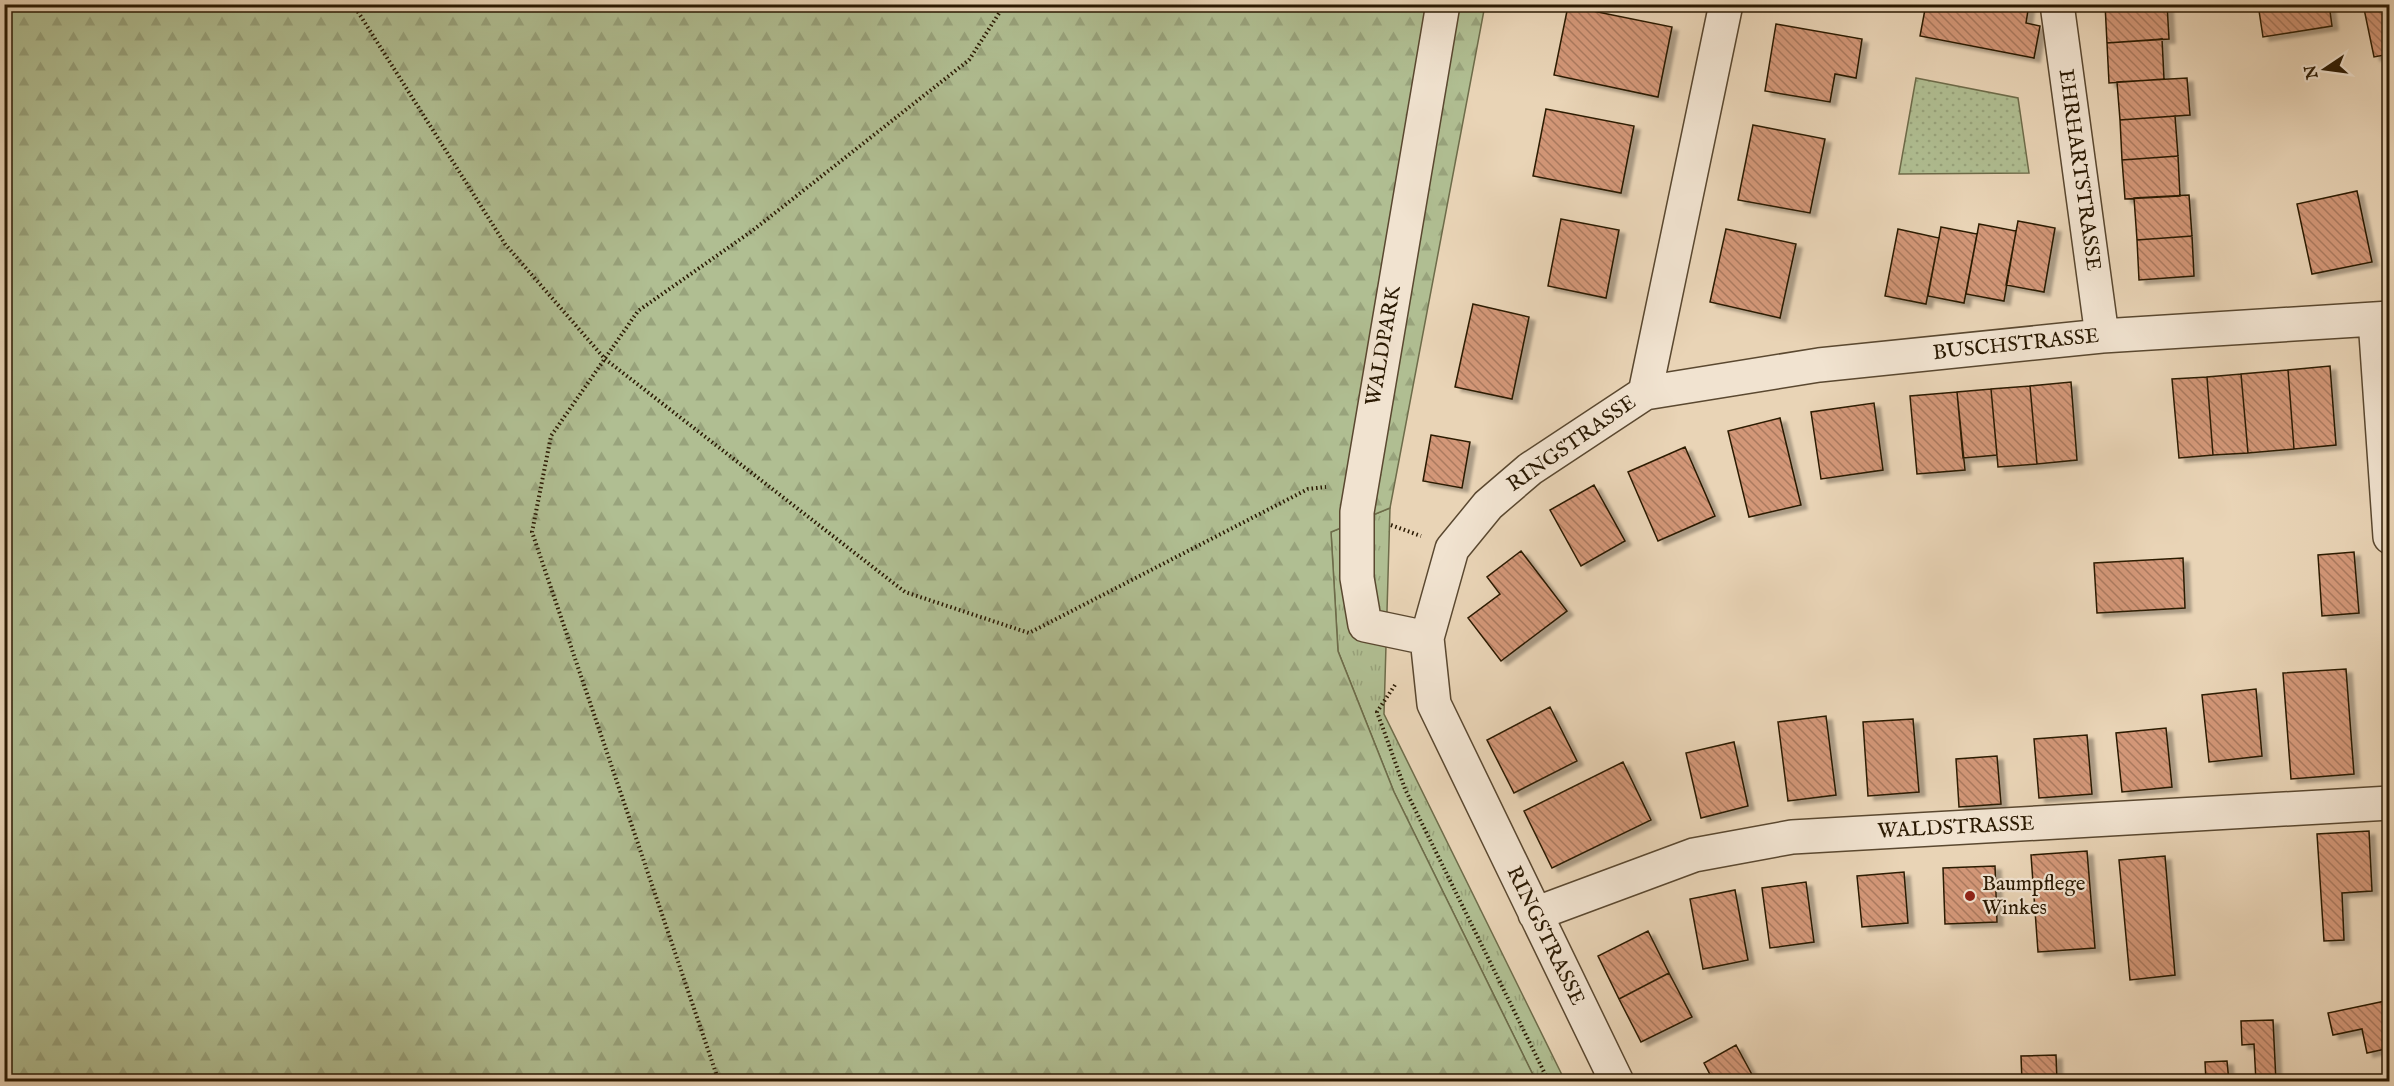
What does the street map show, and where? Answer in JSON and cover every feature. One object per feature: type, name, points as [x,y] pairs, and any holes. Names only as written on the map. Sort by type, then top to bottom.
[{"type":"street","name":"WALDPARK","points":[[1428,638],[1365,625],[1357,578],[1359,498],[1443,4]]},
{"type":"street","name":"RINGSTRASSE","points":[[1617,1082],[1434,704],[1428,638],[1452,549],[1488,505],[1530,469],[1645,393],[1726,4]]},
{"type":"street","name":"EHRHARTSTRASSE","points":[[2057,4],[2102,336]]},
{"type":"street","name":"BUSCHSTRASSE","points":[[1645,393],[1819,364],[2102,336],[2382,319]]},
{"type":"street","points":[[2382,319],[2390,537]]},
{"type":"street","name":"WALDSTRASSE","points":[[1535,914],[1694,855],[1792,837],[2390,803]]},
{"type":"path","points":[[353,4],[505,244],[605,359],[906,592],[1029,633],[1308,489],[1359,498],[1452,549]]},
{"type":"path","points":[[719,1082],[532,532],[551,436],[638,311],[752,231],[969,60],[1005,4]]},
{"type":"path","points":[[1377,712],[1405,789],[1549,1082]]},
{"type":"green space","points":[[5,5],[1485,5],[1390,508],[1331,532],[1338,651],[1394,792],[1536,1081],[5,1082]]},
{"type":"green space","points":[[1916,78],[2018,98],[2029,173],[1899,174]]},
{"type":"green space","points":[[1390,508],[1384,714],[1565,1081],[1536,1081],[1394,792],[1338,651],[1331,532]]},
{"type":"building","points":[[1926,4],[2029,4],[2026,23],[2040,26],[2034,58],[1920,36]]},
{"type":"building","points":[[2105,4],[2167,4],[2169,39],[2107,43]]},
{"type":"building","points":[[2258,4],[2329,4],[2332,26],[2263,37]]},
{"type":"building","points":[[2363,4],[2390,4],[2390,54],[2374,57]]},
{"type":"building","points":[[1568,6],[1672,27],[1658,97],[1554,75]]},
{"type":"building","points":[[1776,24],[1862,39],[1856,78],[1835,74],[1830,102],[1765,91]]},
{"type":"building","points":[[2162,39],[2164,79],[2109,83],[2107,43]]},
{"type":"building","points":[[2187,78],[2190,115],[2120,120],[2117,82]]},
{"type":"building","points":[[1546,109],[1634,126],[1621,193],[1533,176]]},
{"type":"building","points":[[2175,116],[2178,156],[2122,160],[2120,120]]},
{"type":"building","points":[[1753,125],[1825,139],[1810,213],[1738,200]]},
{"type":"building","points":[[2178,156],[2180,196],[2125,199],[2122,160]]},
{"type":"building","points":[[2357,191],[2372,262],[2312,274],[2297,204]]},
{"type":"building","points":[[2189,195],[2192,236],[2137,240],[2134,198]]},
{"type":"building","points":[[1561,219],[1619,230],[1606,298],[1548,286]]},
{"type":"building","points":[[2018,221],[2055,228],[2044,292],[2006,285]]},
{"type":"building","points":[[1979,224],[2016,231],[2004,301],[1966,294]]},
{"type":"building","points":[[1941,227],[1977,234],[1964,303],[1928,296]]},
{"type":"building","points":[[1726,229],[1796,244],[1780,318],[1710,302]]},
{"type":"building","points":[[1898,229],[1939,238],[1926,304],[1885,296]]},
{"type":"building","points":[[2192,236],[2194,276],[2139,280],[2137,240]]},
{"type":"building","points":[[1473,304],[1529,317],[1512,399],[1455,387]]},
{"type":"building","points":[[2330,366],[2336,445],[2294,449],[2288,370]]},
{"type":"building","points":[[2288,370],[2294,449],[2248,453],[2241,374]]},
{"type":"building","points":[[2241,374],[2248,453],[2213,455],[2207,377]]},
{"type":"building","points":[[2207,377],[2213,455],[2179,458],[2172,379]]},
{"type":"building","points":[[2071,382],[2077,460],[2037,464],[2030,386]]},
{"type":"building","points":[[2030,386],[2037,464],[1998,467],[1991,389]]},
{"type":"building","points":[[1991,389],[1997,455],[1963,458],[1957,392]]},
{"type":"building","points":[[1957,392],[1965,470],[1917,474],[1910,396]]},
{"type":"building","points":[[1874,403],[1883,470],[1821,479],[1811,412]]},
{"type":"building","points":[[1780,418],[1801,505],[1749,517],[1728,431]]},
{"type":"building","points":[[1431,435],[1470,442],[1462,488],[1423,481]]},
{"type":"building","points":[[1685,447],[1715,516],[1658,541],[1628,472]]},
{"type":"building","points":[[1594,485],[1625,541],[1581,566],[1550,510]]},
{"type":"building","points":[[1521,551],[1567,611],[1501,661],[1468,618],[1500,594],[1487,577]]},
{"type":"building","points":[[2354,552],[2359,613],[2322,616],[2318,555]]},
{"type":"building","points":[[2183,558],[2185,608],[2097,613],[2094,563]]},
{"type":"building","points":[[2346,669],[2354,774],[2291,779],[2283,673]]},
{"type":"building","points":[[2256,689],[2262,756],[2209,762],[2202,695]]},
{"type":"building","points":[[1550,707],[1577,761],[1514,793],[1487,740]]},
{"type":"building","points":[[1826,716],[1836,795],[1788,801],[1778,722]]},
{"type":"building","points":[[1913,719],[1919,792],[1868,796],[1863,722]]},
{"type":"building","points":[[2166,728],[2172,787],[2122,792],[2116,733]]},
{"type":"building","points":[[2087,735],[2092,794],[2039,798],[2034,739]]},
{"type":"building","points":[[1734,742],[1748,806],[1701,818],[1686,753]]},
{"type":"building","points":[[1997,756],[2001,804],[1959,807],[1956,759]]},
{"type":"building","points":[[1623,762],[1651,820],[1552,868],[1524,811]]},
{"type":"building","points":[[2369,831],[2372,891],[2342,893],[2344,940],[2324,941],[2317,834]]},
{"type":"building","points":[[2087,851],[2095,948],[2038,952],[2031,855]]},
{"type":"building","points":[[2165,856],[2175,975],[2130,980],[2119,860]]},
{"type":"building","points":[[1995,866],[1997,922],[1945,924],[1943,868]]},
{"type":"building","points":[[1904,872],[1908,923],[1862,927],[1857,876]]},
{"type":"building","points":[[1806,882],[1814,942],[1770,948],[1762,888]]},
{"type":"building","points":[[1735,890],[1748,960],[1703,969],[1690,899]]},
{"type":"building","points":[[1648,931],[1669,973],[1619,999],[1598,956]]},
{"type":"building","points":[[1669,973],[1692,1017],[1641,1042],[1619,999]]},
{"type":"building","points":[[2390,1000],[2390,1048],[2367,1053],[2362,1029],[2333,1035],[2328,1013]]},
{"type":"building","points":[[2273,1020],[2276,1082],[2256,1082],[2254,1044],[2242,1045],[2241,1021]]},
{"type":"building","points":[[1736,1045],[1756,1082],[1714,1082],[1704,1063]]},
{"type":"building","points":[[2056,1055],[2057,1082],[2022,1082],[2021,1056]]},
{"type":"building","points":[[2227,1061],[2229,1082],[2206,1082],[2205,1062]]},
{"type":"place","name":"Baumpflege Winkes","points":[[1970,896]]}]
